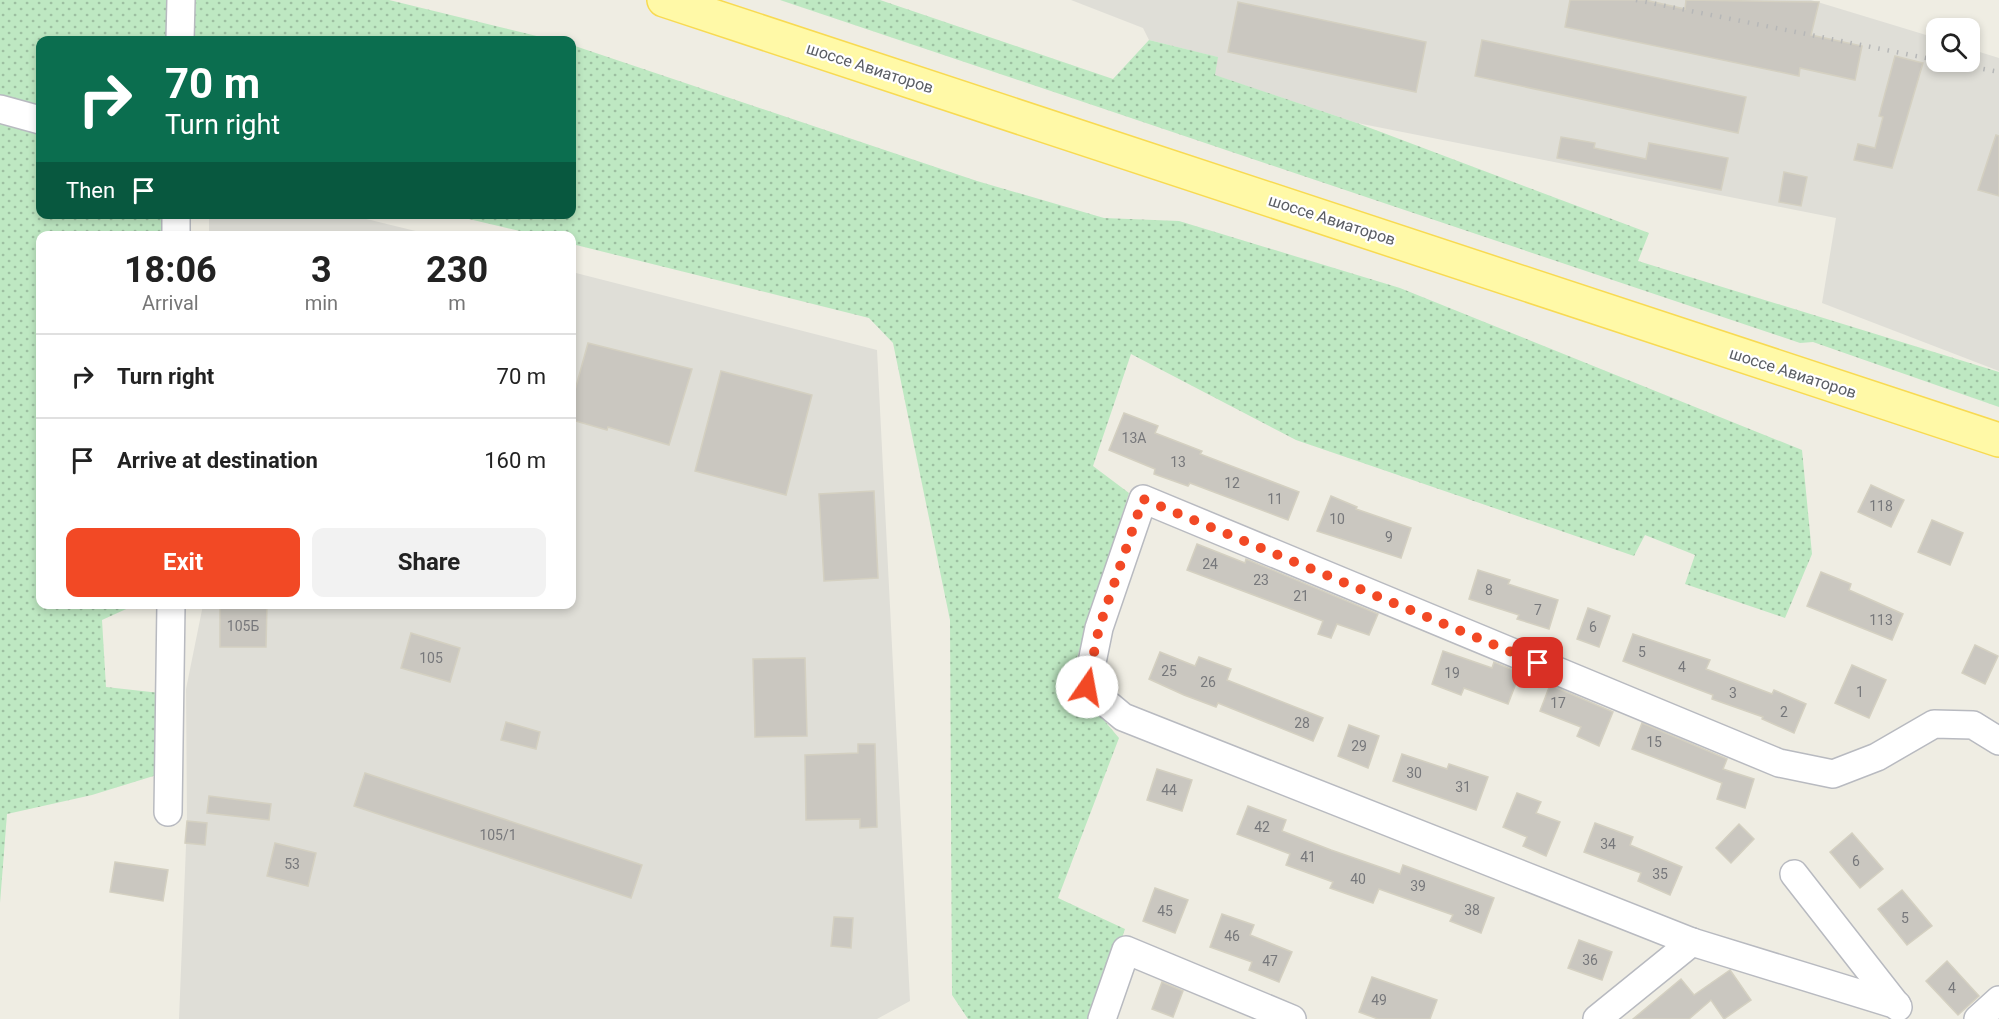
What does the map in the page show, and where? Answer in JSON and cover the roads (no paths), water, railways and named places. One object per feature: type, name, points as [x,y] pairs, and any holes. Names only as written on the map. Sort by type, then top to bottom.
[{"type":"main road","name":"шоссе Авиаторов","points":[[664,0],[1999,441]]},
{"type":"main road","name":"шоссе Авиаторов","points":[[724,0],[1999,422]]},
{"type":"street","points":[[180,36],[181,0]]},
{"type":"street","points":[[0,109],[36,119]]},
{"type":"street","points":[[1903,1012],[1692,942],[1124,717],[1087,687],[1099,628],[1143,499],[1779,763],[1833,774],[1878,757],[1934,724],[1973,725],[1999,741]]},
{"type":"street","points":[[168,812],[171,609]]},
{"type":"street","points":[[1794,874],[1903,1012]]},
{"type":"street","points":[[1597,1019],[1692,942]]},
{"type":"street","points":[[1102,1019],[1126,950],[1292,1019]]},
{"type":"street","points":[[1978,1019],[1999,1000]]},
{"type":"railway","points":[[1636,0],[1926,58]]},
{"type":"railway","points":[[1980,68],[1999,72]]}]
